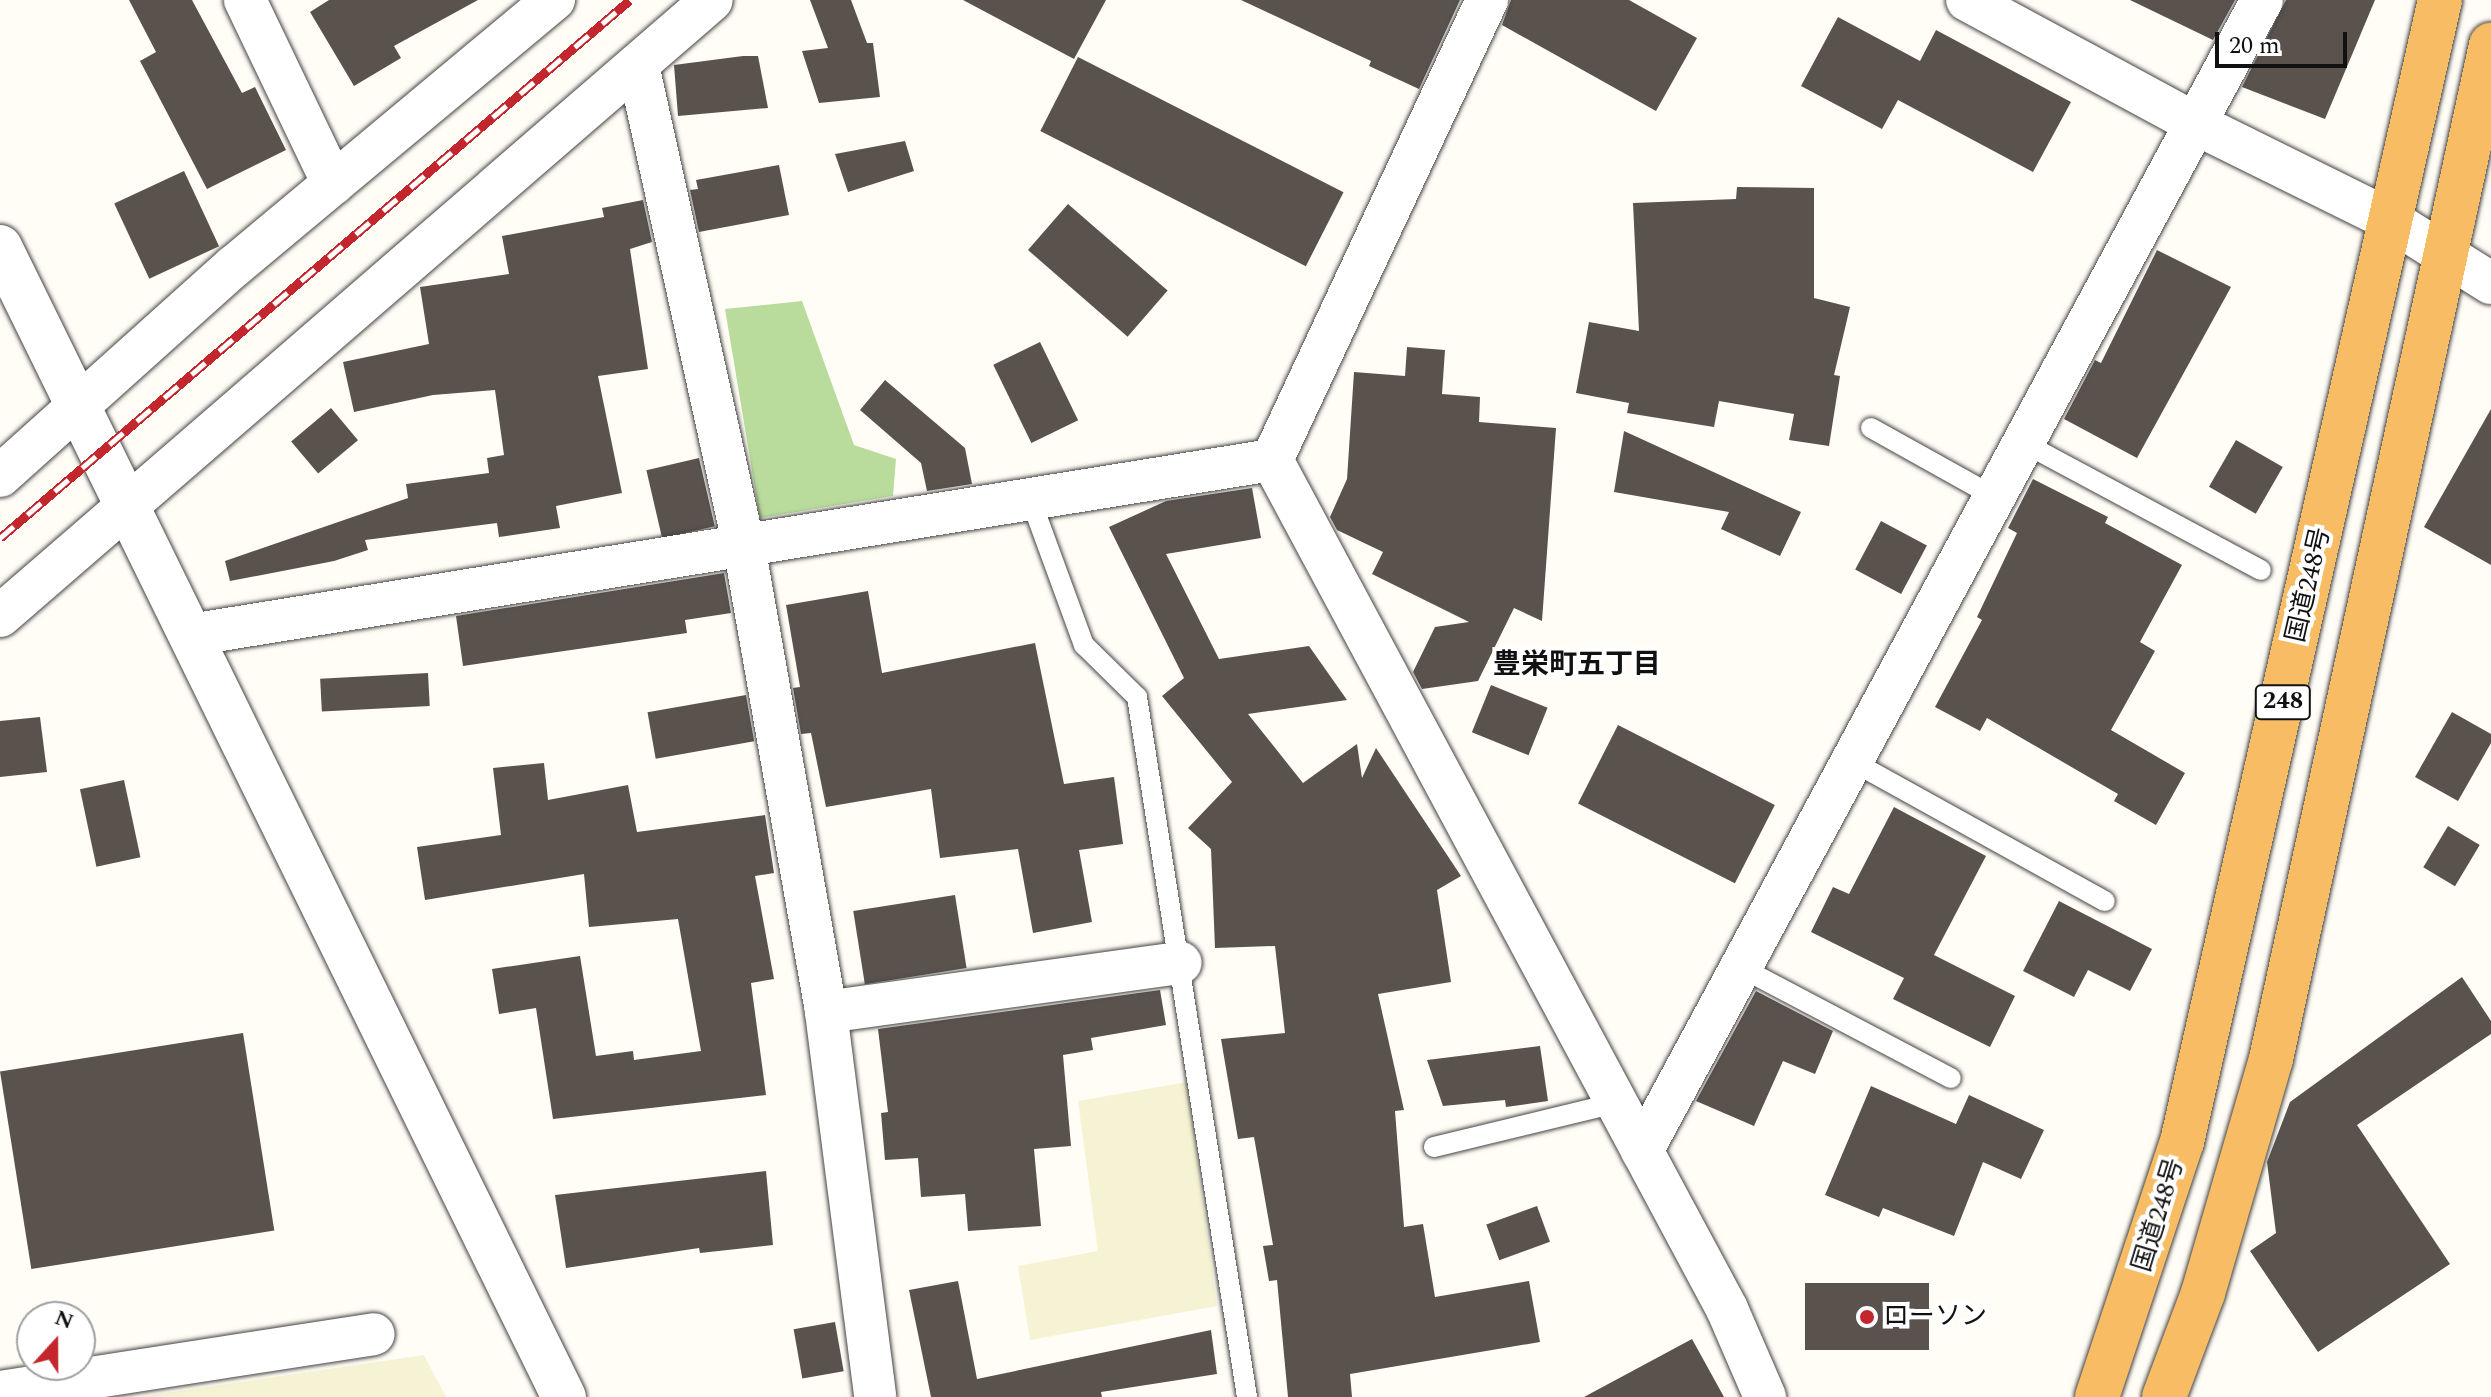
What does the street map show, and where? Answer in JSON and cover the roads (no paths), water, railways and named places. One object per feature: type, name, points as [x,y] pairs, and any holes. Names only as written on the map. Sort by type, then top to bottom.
[{"type":"highway","name":"国道248号","points":[[2097,1397],[2182,1142],[2440,0]]},
{"type":"highway","name":"248","points":[[2164,1397],[2203,1293],[2271,1059],[2309,903],[2443,255],[2491,45]]},
{"type":"street","points":[[245,0],[333,184]]},
{"type":"street","points":[[0,476],[333,184],[554,0]]},
{"type":"street","points":[[0,616],[712,0]]},
{"type":"street","points":[[1272,460],[1487,0]]},
{"type":"street","points":[[1967,0],[2196,124],[2390,220],[2491,283]]},
{"type":"street","points":[[1642,1151],[2262,0]]},
{"type":"street","points":[[638,65],[744,546],[826,1012],[875,1397]]},
{"type":"street","points":[[0,247],[125,509],[190,635],[564,1397]]},
{"type":"street","points":[[190,635],[744,546],[1029,495],[1272,460]]},
{"type":"street","points":[[1272,460],[1727,1309],[1765,1397]]},
{"type":"street","points":[[826,1012],[1181,963]]},
{"type":"street","points":[[0,1392],[374,1334]]},
{"type":"lane","points":[[1871,428],[1993,496]]},
{"type":"lane","points":[[2022,442],[2261,570]]},
{"type":"lane","points":[[1029,495],[1084,645],[1137,697],[1247,1397]]},
{"type":"lane","points":[[1852,761],[2105,901]]},
{"type":"lane","points":[[1742,968],[1951,1078]]},
{"type":"lane","points":[[1434,1147],[1616,1103]]},
{"type":"railway","points":[[0,538],[630,0]]},
{"type":"place","name":"ローソン","points":[[1867,1317]]},
{"type":"district","name":"豊栄町五丁目","points":[[1577,665]]}]
